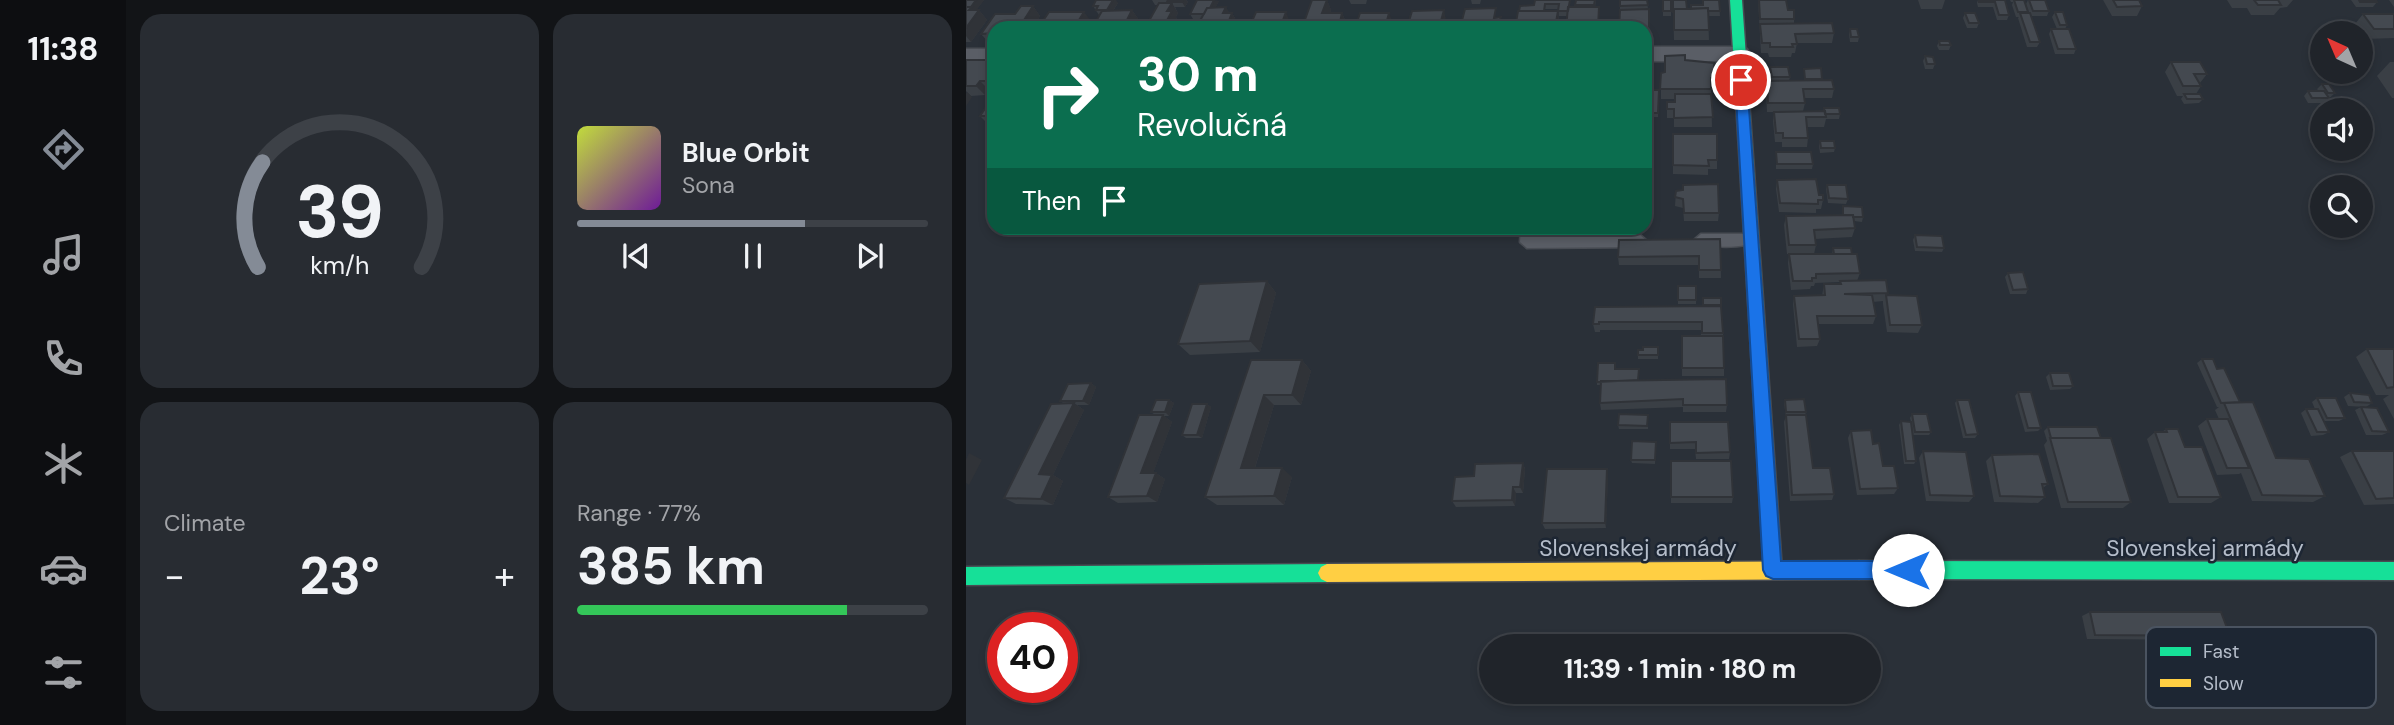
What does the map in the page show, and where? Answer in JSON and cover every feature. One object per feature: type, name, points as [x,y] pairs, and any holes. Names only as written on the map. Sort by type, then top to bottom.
[{"type":"street","points":[[1736,0],[1773,570]]},
{"type":"street","points":[[1652,54],[1739,54]]},
{"type":"street","points":[[966,56],[987,56]]},
{"type":"street","name":"Slovenskej armády","points":[[966,576],[1773,570],[2394,571]]},
{"type":"lane","points":[[1528,235],[1527,242],[1652,241]]},
{"type":"lane","points":[[1680,241],[1751,240]]},
{"type":"building","points":[[966,0],[976,0],[971,7],[966,7]]},
{"type":"building","points":[[1096,0],[1113,0],[1107,10],[1096,10],[1098,6],[1093,6]]},
{"type":"building","points":[[1197,0],[1214,0],[1204,14],[1190,14]]},
{"type":"building","points":[[1312,0],[1327,0],[1322,13],[1342,13],[1340,21],[1304,21]]},
{"type":"building","points":[[1535,0],[1570,0],[1568,11],[1558,11],[1559,4],[1545,4],[1544,11],[1519,11],[1520,6],[1534,5]]},
{"type":"building","points":[[1576,0],[1595,0],[1594,5],[1575,5]]},
{"type":"building","points":[[1620,0],[1647,0],[1648,5],[1620,6]]},
{"type":"building","points":[[1663,0],[1671,0],[1671,11],[1663,11]]},
{"type":"building","points":[[1673,0],[1686,0],[1687,9],[1674,9],[1673,12]]},
{"type":"building","points":[[1703,0],[1719,0],[1720,11],[1708,11],[1708,8],[1691,9],[1691,5],[1703,5]]},
{"type":"building","points":[[1759,0],[1786,0],[1788,10],[1794,10],[1794,19],[1760,19]]},
{"type":"building","points":[[1979,0],[2005,0],[2009,15],[1999,15],[1995,2]]},
{"type":"building","points":[[2014,0],[2024,0],[2028,12],[2018,12]]},
{"type":"building","points":[[2029,0],[2045,0],[2049,11],[2033,11]]},
{"type":"building","points":[[2113,0],[2139,0],[2142,6],[2117,7]]},
{"type":"building","points":[[2254,0],[2278,0],[2281,5],[2258,5]]},
{"type":"building","points":[[2359,0],[2376,0],[2377,2],[2360,2]]},
{"type":"building","points":[[1159,3],[1172,3],[1167,11],[1172,11],[1167,21],[1149,21]]},
{"type":"building","points":[[1021,6],[1033,6],[1023,21],[990,21],[995,14],[1015,14]]},
{"type":"building","points":[[966,7],[972,7],[969,10],[979,10],[966,28]]},
{"type":"building","points":[[1226,7],[1223,13],[1232,13],[1229,21],[1200,21],[1207,8]]},
{"type":"building","points":[[1568,7],[1599,7],[1598,21],[1567,21]]},
{"type":"building","points":[[1496,8],[1494,18],[1501,17],[1500,21],[1462,21],[1465,9]]},
{"type":"building","points":[[1708,8],[1709,30],[1674,30],[1674,9]]},
{"type":"building","points":[[1649,9],[1649,21],[1619,21],[1620,10]]},
{"type":"building","points":[[1132,10],[1126,21],[1096,21],[1102,11]]},
{"type":"building","points":[[1444,10],[1441,21],[1409,21],[1412,11]]},
{"type":"building","points":[[1518,11],[1558,11],[1556,21],[1516,21]]},
{"type":"building","points":[[1049,12],[1084,12],[1078,21],[1043,21]]},
{"type":"building","points":[[1256,12],[1286,12],[1283,21],[1252,21]]},
{"type":"building","points":[[2055,12],[2063,12],[2067,25],[2060,25]]},
{"type":"building","points":[[1360,13],[1389,13],[1387,21],[1357,21]]},
{"type":"building","points":[[1965,13],[1975,13],[1979,23],[1969,23]]},
{"type":"building","points":[[2020,13],[2030,13],[2040,42],[2030,42]]},
{"type":"building","points":[[2363,14],[2394,14],[2394,29],[2374,29],[2373,21],[2368,21]]},
{"type":"building","points":[[1832,23],[1834,33],[1795,34],[1797,44],[1792,44],[1793,47],[1770,47],[1770,43],[1762,43],[1760,24]]},
{"type":"building","points":[[1850,29],[1857,29],[1859,37],[1851,37]]},
{"type":"building","points":[[2051,29],[2069,29],[2076,49],[2058,49]]},
{"type":"building","points":[[1939,41],[1949,41],[1951,45],[1940,45]]},
{"type":"building","points":[[1685,55],[1685,60],[1714,63],[1715,78],[1711,78],[1711,89],[1660,89],[1661,73],[1665,72],[1665,56]]},
{"type":"building","points":[[1925,56],[1933,57],[1935,64],[1927,64]]},
{"type":"building","points":[[966,60],[987,60],[987,81],[980,81],[976,86],[966,86]]},
{"type":"building","points":[[2171,62],[2200,62],[2207,74],[2194,74],[2201,86],[2183,86]]},
{"type":"building","points":[[1770,67],[1788,67],[1790,77],[1772,77]]},
{"type":"building","points":[[1821,68],[1822,79],[1805,79],[1804,69]]},
{"type":"building","points":[[1832,80],[1834,89],[1803,89],[1805,103],[1768,103],[1767,81]]},
{"type":"building","points":[[2322,84],[2329,84],[2335,93],[2328,93]]},
{"type":"building","points":[[1652,90],[1659,90],[1658,113],[1652,113]]},
{"type":"building","points":[[2308,91],[2324,91],[2329,98],[2312,98]]},
{"type":"building","points":[[1675,94],[1711,94],[1713,117],[1674,118],[1674,109],[1667,109],[1667,102],[1675,102]]},
{"type":"building","points":[[2184,94],[2200,94],[2203,99],[2187,99]]},
{"type":"building","points":[[987,106],[987,116],[980,116]]},
{"type":"building","points":[[1824,108],[1839,108],[1840,114],[1825,114]]},
{"type":"building","points":[[1825,111],[1826,117],[1806,117],[1808,138],[1783,138],[1783,133],[1776,133],[1774,112]]},
{"type":"building","points":[[1673,134],[1717,134],[1717,160],[1708,160],[1709,166],[1673,165]]},
{"type":"building","points":[[1820,141],[1834,141],[1835,148],[1821,148]]},
{"type":"building","points":[[1776,152],[1811,152],[1813,164],[1777,164]]},
{"type":"building","points":[[1816,179],[1819,195],[1823,195],[1823,200],[1818,200],[1818,204],[1780,203],[1777,180]]},
{"type":"building","points":[[1718,184],[1719,213],[1684,213],[1683,199],[1675,197],[1676,191],[1683,190],[1683,185]]},
{"type":"building","points":[[1827,185],[1846,185],[1848,199],[1829,198]]},
{"type":"building","points":[[1843,206],[1862,207],[1863,217],[1843,215]]},
{"type":"building","points":[[1853,215],[1855,228],[1814,230],[1816,245],[1789,245],[1786,216]]},
{"type":"building","points":[[1915,235],[1942,236],[1944,248],[1917,247]]},
{"type":"building","points":[[1720,239],[1721,270],[1699,270],[1699,256],[1618,257],[1619,240]]},
{"type":"building","points":[[1833,248],[1851,248],[1852,254],[1834,254]]},
{"type":"building","points":[[1789,254],[1857,254],[1860,273],[1816,274],[1812,281],[1793,281]]},
{"type":"building","points":[[2023,272],[2028,289],[2013,290],[2008,273]]},
{"type":"building","points":[[1886,280],[1888,293],[1844,294],[1872,295],[1876,316],[1817,316],[1820,339],[1799,339],[1794,296],[1825,295],[1824,284],[1841,284],[1840,281]]},
{"type":"building","points":[[1267,281],[1250,341],[1178,344],[1199,284]]},
{"type":"building","points":[[1678,286],[1696,286],[1696,300],[1678,300]]},
{"type":"building","points":[[1886,295],[1917,296],[1922,325],[1890,325]]},
{"type":"building","points":[[1703,298],[1721,298],[1721,305],[1703,305]]},
{"type":"building","points":[[1721,306],[1723,333],[1702,333],[1702,322],[1593,324],[1595,307]]},
{"type":"building","points":[[1682,336],[1723,336],[1724,368],[1682,368]]},
{"type":"building","points":[[1643,347],[1658,347],[1658,355],[1638,355],[1638,350],[1643,350]]},
{"type":"building","points":[[2367,349],[2394,349],[2394,387],[2387,388]]},
{"type":"building","points":[[2202,359],[2213,359],[2217,369],[2224,368],[2240,402],[2221,403]]},
{"type":"building","points":[[1251,360],[1302,360],[1292,395],[1264,395],[1241,468],[1282,468],[1274,496],[1205,497]]},
{"type":"building","points":[[1598,363],[1615,363],[1615,369],[1639,369],[1638,380],[1597,382]]},
{"type":"building","points":[[2050,373],[2069,373],[2073,386],[2053,386]]},
{"type":"building","points":[[1726,379],[1727,405],[1683,405],[1683,399],[1600,403],[1601,381]]},
{"type":"building","points":[[1091,383],[1083,401],[1060,401],[1068,384]]},
{"type":"building","points":[[2018,392],[2031,392],[2041,428],[2028,428]]},
{"type":"building","points":[[2350,393],[2369,395],[2372,403],[2354,402]]},
{"type":"building","points":[[2317,398],[2336,398],[2345,418],[2327,418]]},
{"type":"building","points":[[1804,399],[1806,412],[1786,412],[1785,400]]},
{"type":"building","points":[[1156,400],[1169,400],[1165,412],[1151,412]]},
{"type":"building","points":[[1957,400],[1969,400],[1978,434],[1966,435]]},
{"type":"building","points":[[2253,402],[2276,458],[2309,459],[2325,496],[2262,495],[2224,403]]},
{"type":"building","points":[[1074,403],[1039,474],[1052,475],[1041,499],[1004,498],[1051,404]]},
{"type":"building","points":[[1192,404],[1207,404],[1197,435],[1182,435]]},
{"type":"building","points":[[2361,407],[2377,408],[2389,432],[2372,431]]},
{"type":"building","points":[[2306,409],[2318,409],[2329,432],[2317,432]]},
{"type":"building","points":[[1619,414],[1648,415],[1647,426],[1618,425]]},
{"type":"building","points":[[1912,414],[1927,414],[1931,432],[1915,432]]},
{"type":"building","points":[[1139,415],[1163,415],[1141,473],[1156,473],[1147,496],[1108,497]]},
{"type":"building","points":[[1786,415],[1806,415],[1813,468],[1830,468],[1834,494],[1792,495]]},
{"type":"building","points":[[2207,419],[2228,419],[2249,468],[2227,468]]},
{"type":"building","points":[[1901,421],[1911,422],[1916,461],[1906,461]]},
{"type":"building","points":[[1670,422],[1728,422],[1730,452],[1696,453],[1696,442],[1670,443]]},
{"type":"building","points":[[2048,427],[2097,427],[2101,438],[2051,438]]},
{"type":"building","points":[[2166,429],[2178,429],[2185,447],[2202,447],[2221,497],[2178,497],[2155,432],[2167,432]]},
{"type":"building","points":[[1871,430],[1873,444],[1879,443],[1883,466],[1894,466],[1898,488],[1860,489],[1851,431]]},
{"type":"building","points":[[2050,438],[2111,438],[2131,502],[2068,502]]},
{"type":"building","points":[[1632,441],[1656,442],[1655,460],[1631,460]]},
{"type":"building","points":[[1923,451],[1966,452],[1974,496],[1930,495]]},
{"type":"building","points":[[2352,451],[2394,451],[2394,498],[2376,499]]},
{"type":"building","points":[[2039,454],[2048,484],[2042,484],[2045,497],[2000,496],[1992,455]]},
{"type":"building","points":[[1671,461],[1731,461],[1733,497],[1671,497]]},
{"type":"building","points":[[1523,463],[1520,487],[1513,487],[1512,500],[1452,501],[1455,477],[1474,476],[1475,464]]},
{"type":"building","points":[[1547,469],[1607,469],[1605,523],[1542,523]]},
{"type":"building","points":[[2090,612],[2221,612],[2227,627],[2146,627],[2146,635],[2095,635]]},
{"type":"traffic: fast","points":[[1736,0],[1773,570]]},
{"type":"traffic: fast","points":[[1859,570],[2394,571]]},
{"type":"traffic: fast","points":[[966,576],[1327,573]]},
{"type":"traffic: slow","points":[[1327,573],[1859,570]]},
{"type":"route","points":[[1741,80],[1773,570],[1908,570]]}]
